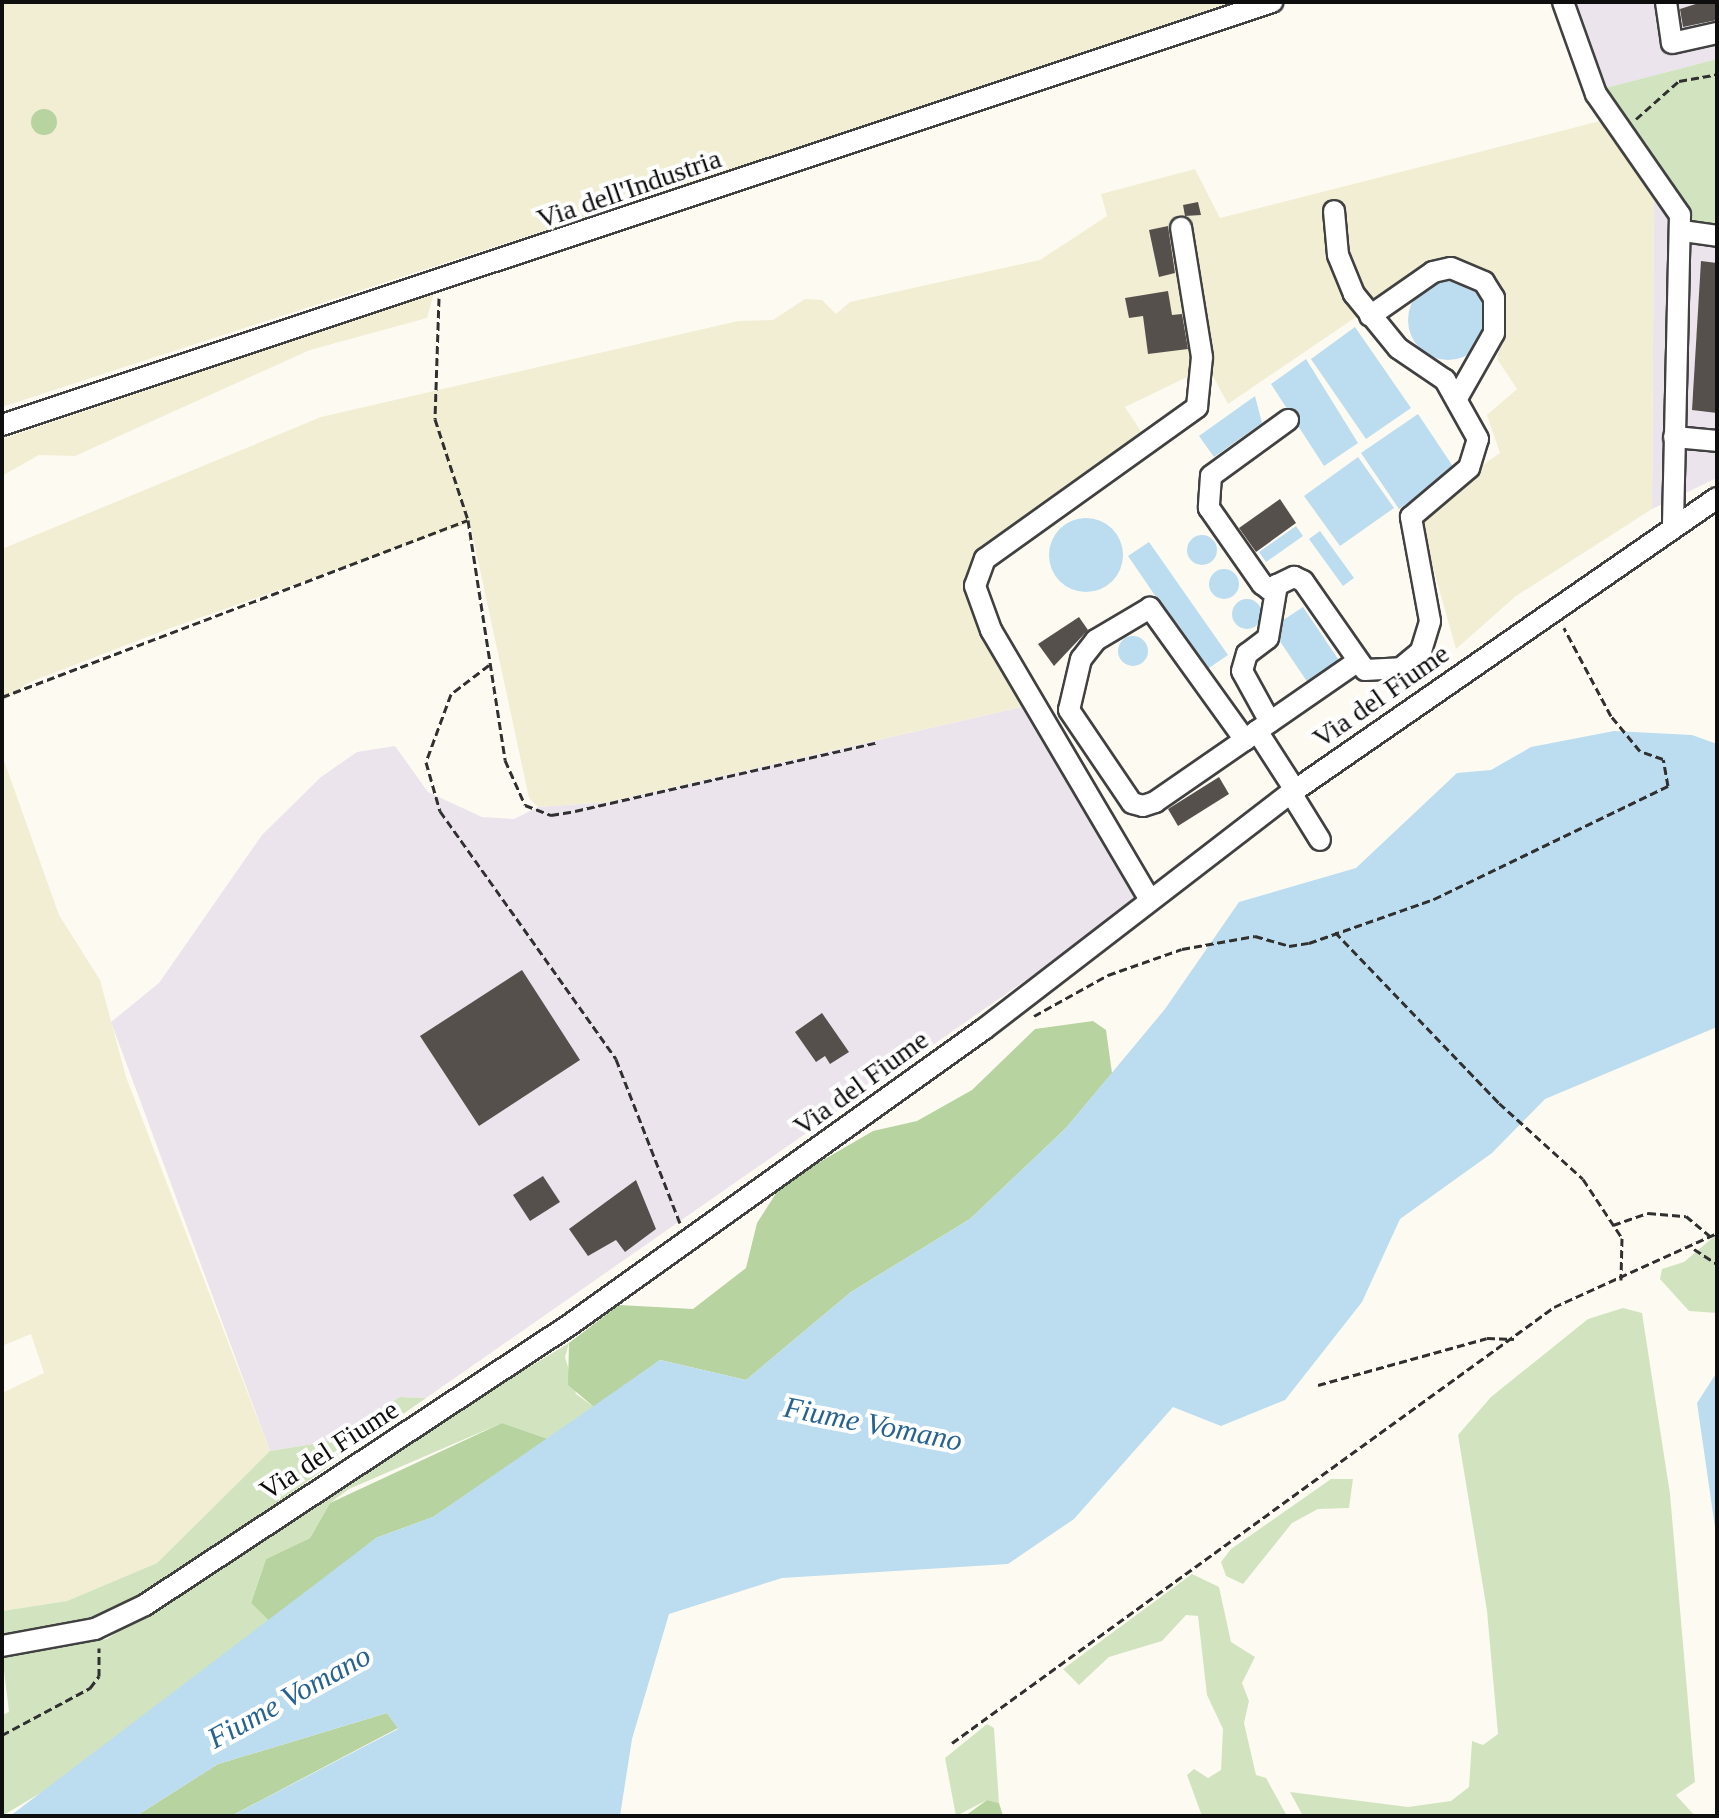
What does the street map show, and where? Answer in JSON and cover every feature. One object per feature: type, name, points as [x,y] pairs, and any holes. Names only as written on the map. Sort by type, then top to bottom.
[{"type":"street","name":"Via dell'Industria","points":[[2,425],[1272,2]]},
{"type":"street","points":[[1563,2],[1596,94],[1660,181],[1683,231],[1673,526]]},
{"type":"street","points":[[1666,2],[1672,43],[1717,33]]},
{"type":"street","points":[[1288,420],[1211,476],[1206,496],[1262,584],[1303,581],[1358,661],[1375,674],[1389,673],[1412,661],[1428,639],[1428,590],[1411,517],[1476,454],[1472,421],[1457,398],[1370,316],[1345,275],[1334,211]]},
{"type":"street","points":[[1150,900],[991,630],[975,586],[985,559],[1197,407],[1202,357],[1181,228]]},
{"type":"street","points":[[1683,231],[1717,236]]},
{"type":"street","points":[[1370,316],[1433,272],[1451,268],[1484,282],[1496,306],[1494,333],[1457,398]]},
{"type":"street","points":[[1674,437],[1717,441]]},
{"type":"street","name":"Via del Fiume","points":[[2,1646],[95,1629],[145,1605],[686,1242],[1293,792],[1717,498]]},
{"type":"street","points":[[1257,731],[1242,671],[1247,654],[1268,638],[1277,585]]},
{"type":"street","points":[[1320,840],[1257,731],[1150,608],[1096,640],[1081,659],[1069,710],[1132,803],[1155,802],[1257,731],[1358,661]]},
{"type":"path","points":[[1621,129],[1679,81],[1717,74]]},
{"type":"path","points":[[437,282],[435,419],[468,520],[489,665],[516,790],[525,805],[551,815],[878,742]]},
{"type":"path","points":[[2,697],[468,520]]},
{"type":"path","points":[[1028,1017],[1108,975],[1182,949],[1255,936],[1289,946],[1434,899],[1668,786],[1663,759],[1640,751],[1611,716],[1554,609]]},
{"type":"path","points":[[489,665],[451,694],[426,762],[440,811],[616,1059],[650,1131],[686,1242]]},
{"type":"path","points":[[1335,932],[1499,1103],[1583,1179],[1622,1238],[1621,1280]]},
{"type":"path","points":[[1613,1225],[1648,1213],[1686,1216],[1711,1237]]},
{"type":"path","points":[[952,1743],[1514,1339],[1554,1307],[1694,1249],[1717,1233]]},
{"type":"path","points":[[1694,1249],[1717,1264]]},
{"type":"path","points":[[1318,1385],[1487,1338],[1514,1339]]},
{"type":"path","points":[[2,1735],[90,1688],[99,1676],[95,1629]]},
{"type":"shaded area","points":[[2,2],[1247,2],[2,407]]},
{"type":"shaded area","points":[[1558,2],[1717,2],[1717,59],[1603,89],[1717,228],[1717,478],[1652,509],[1654,189],[1600,121]]},
{"type":"shaded area","points":[[1600,121],[1654,189],[1652,509],[1516,596],[1456,649],[1421,525],[1443,493],[1500,453],[1487,415],[1517,389],[1497,359],[1506,313],[1499,289],[1481,269],[1456,262],[1431,266],[1228,404],[1208,367],[1125,407],[1148,442],[997,545],[975,585],[1034,704],[609,802],[538,807],[529,798],[470,523],[168,629],[30,682],[2,702],[2,549],[321,417],[738,321],[773,320],[805,299],[822,300],[836,314],[850,302],[1040,260],[1107,216],[1101,194],[1195,169],[1220,218]]},
{"type":"shaded area","points":[[434,293],[427,318],[310,350],[75,456],[39,455],[2,476],[2,439]]},
{"type":"shaded area","points":[[1034,704],[1139,891],[1138,902],[426,1398],[400,1397],[325,1442],[270,1451],[111,1022],[159,983],[262,835],[321,777],[357,752],[395,746],[428,792],[482,817],[514,819],[538,807],[609,802]]},
{"type":"shaded area","points":[[2,755],[59,915],[100,980],[126,1077],[270,1451],[157,1563],[67,1601],[2,1611],[2,1393],[44,1373],[31,1334],[2,1346]]},
{"type":"green space","points":[[1717,59],[1717,228],[1690,219],[1602,89]]},
{"type":"green space","points":[[44,109],[53,113],[57,122],[53,131],[44,135],[35,131],[31,122],[35,113]]},
{"type":"green space","points":[[1093,1021],[1106,1030],[1112,1073],[1066,1128],[970,1219],[851,1292],[746,1380],[660,1360],[594,1407],[568,1385],[569,1343],[619,1305],[693,1309],[746,1268],[757,1223],[782,1184],[873,1131],[917,1121],[972,1090],[1035,1029]]},
{"type":"green space","points":[[1717,1234],[1717,1313],[1689,1311],[1660,1279],[1662,1269],[1684,1262]]},
{"type":"green space","points":[[1623,1308],[1642,1313],[1670,1494],[1695,1782],[1676,1795],[1695,1816],[1303,1816],[1290,1792],[1408,1807],[1451,1801],[1469,1787],[1472,1741],[1483,1745],[1498,1734],[1487,1611],[1458,1435],[1491,1397],[1588,1319]]},
{"type":"green space","points":[[569,1343],[565,1357],[576,1394],[594,1407],[548,1439],[502,1423],[349,1489],[330,1503],[310,1538],[266,1559],[251,1603],[270,1622],[69,1776],[2,1816],[2,1715],[9,1712],[2,1654],[107,1639],[328,1488]]},
{"type":"green space","points":[[400,1397],[426,1398],[113,1618],[2,1645],[2,1611],[67,1601],[157,1563],[270,1451],[325,1442]]},
{"type":"green space","points":[[502,1423],[548,1439],[433,1517],[376,1538],[270,1622],[251,1603],[266,1559],[310,1538],[330,1503]]},
{"type":"green space","points":[[1331,1479],[1353,1479],[1349,1508],[1318,1509],[1292,1523],[1243,1584],[1226,1576],[1221,1562],[1231,1549]]},
{"type":"green space","points":[[1192,1574],[1219,1587],[1231,1642],[1255,1657],[1242,1683],[1249,1701],[1244,1723],[1256,1775],[1266,1778],[1287,1816],[1202,1816],[1187,1775],[1194,1769],[1208,1778],[1221,1770],[1223,1729],[1207,1695],[1198,1616],[1186,1615],[1162,1641],[1109,1657],[1079,1685],[1063,1669]]},
{"type":"green space","points":[[387,1713],[398,1728],[231,1816],[136,1816],[218,1764]]},
{"type":"green space","points":[[987,1724],[994,1728],[999,1803],[987,1800],[956,1816],[945,1758]]},
{"type":"green space","points":[[987,1800],[999,1803],[1003,1816],[965,1816]]},
{"type":"water","points":[[1440,280],[1456,280],[1477,291],[1488,312],[1488,328],[1477,349],[1456,360],[1440,360],[1426,354],[1414,342],[1408,328],[1408,312],[1414,298],[1426,286]]},
{"type":"water","points":[[1355,327],[1411,408],[1366,439],[1311,359]]},
{"type":"water","points":[[1306,359],[1358,443],[1324,466],[1271,384]]},
{"type":"water","points":[[1255,396],[1262,423],[1214,457],[1199,436]]},
{"type":"water","points":[[1418,414],[1456,471],[1399,509],[1361,453]]},
{"type":"water","points":[[1358,457],[1394,508],[1340,546],[1304,496]]},
{"type":"water","points":[[1086,518],[1100,521],[1112,529],[1120,541],[1123,555],[1120,569],[1112,581],[1100,589],[1086,592],[1072,589],[1060,581],[1052,569],[1049,555],[1052,541],[1060,529],[1072,521]]},
{"type":"water","points":[[1296,526],[1303,536],[1266,562],[1259,552]]},
{"type":"water","points":[[1320,531],[1354,578],[1343,586],[1309,539]]},
{"type":"water","points":[[1202,535],[1208,536],[1216,544],[1216,556],[1208,564],[1202,565],[1196,564],[1188,556],[1187,550],[1188,544],[1196,536]]},
{"type":"water","points":[[1149,542],[1228,655],[1206,670],[1128,556]]},
{"type":"water","points":[[1224,569],[1234,574],[1239,584],[1234,594],[1224,599],[1214,594],[1209,584],[1214,574]]},
{"type":"water","points":[[1247,599],[1253,600],[1261,608],[1261,620],[1253,628],[1247,629],[1241,628],[1233,620],[1232,614],[1233,608],[1241,600]]},
{"type":"water","points":[[1303,607],[1340,662],[1308,683],[1271,628]]},
{"type":"water","points":[[1133,636],[1144,640],[1148,651],[1144,662],[1133,666],[1122,662],[1118,651],[1122,640]]},
{"type":"water","name":"Fiume Vomano","points":[[1614,731],[1692,735],[1717,744],[1717,1027],[1545,1099],[1492,1153],[1400,1219],[1362,1302],[1285,1400],[1221,1426],[1173,1407],[1074,1519],[1008,1564],[782,1578],[669,1614],[632,1739],[620,1816],[231,1816],[398,1729],[387,1713],[218,1764],[136,1816],[10,1816],[376,1538],[433,1517],[660,1360],[746,1380],[851,1292],[970,1219],[1066,1128],[1165,1009],[1239,902],[1356,868],[1457,773],[1491,770],[1531,747]]},
{"type":"water","points":[[1717,1372],[1717,1541],[1697,1403]]},
{"type":"building","points":[[1702,2],[1717,2],[1717,20],[1683,27],[1680,9]]},
{"type":"building","points":[[1198,202],[1201,215],[1185,216],[1183,205]]},
{"type":"building","points":[[1168,226],[1175,273],[1159,277],[1149,230]]},
{"type":"building","points":[[1701,261],[1717,263],[1717,413],[1692,410]]},
{"type":"building","points":[[1168,291],[1172,315],[1182,314],[1188,349],[1148,354],[1143,316],[1129,318],[1125,298]]},
{"type":"building","points":[[1280,499],[1296,523],[1256,552],[1239,528]]},
{"type":"building","points":[[1079,617],[1088,630],[1054,666],[1038,644]]},
{"type":"building","points":[[1219,777],[1229,794],[1178,826],[1168,809]]},
{"type":"building","points":[[522,970],[580,1060],[479,1126],[420,1036]]},
{"type":"building","points":[[822,1013],[849,1052],[830,1064],[825,1056],[816,1062],[795,1032]]},
{"type":"building","points":[[543,1176],[560,1202],[530,1221],[513,1195]]},
{"type":"building","points":[[636,1180],[656,1229],[625,1252],[616,1240],[588,1256],[569,1229]]}]
